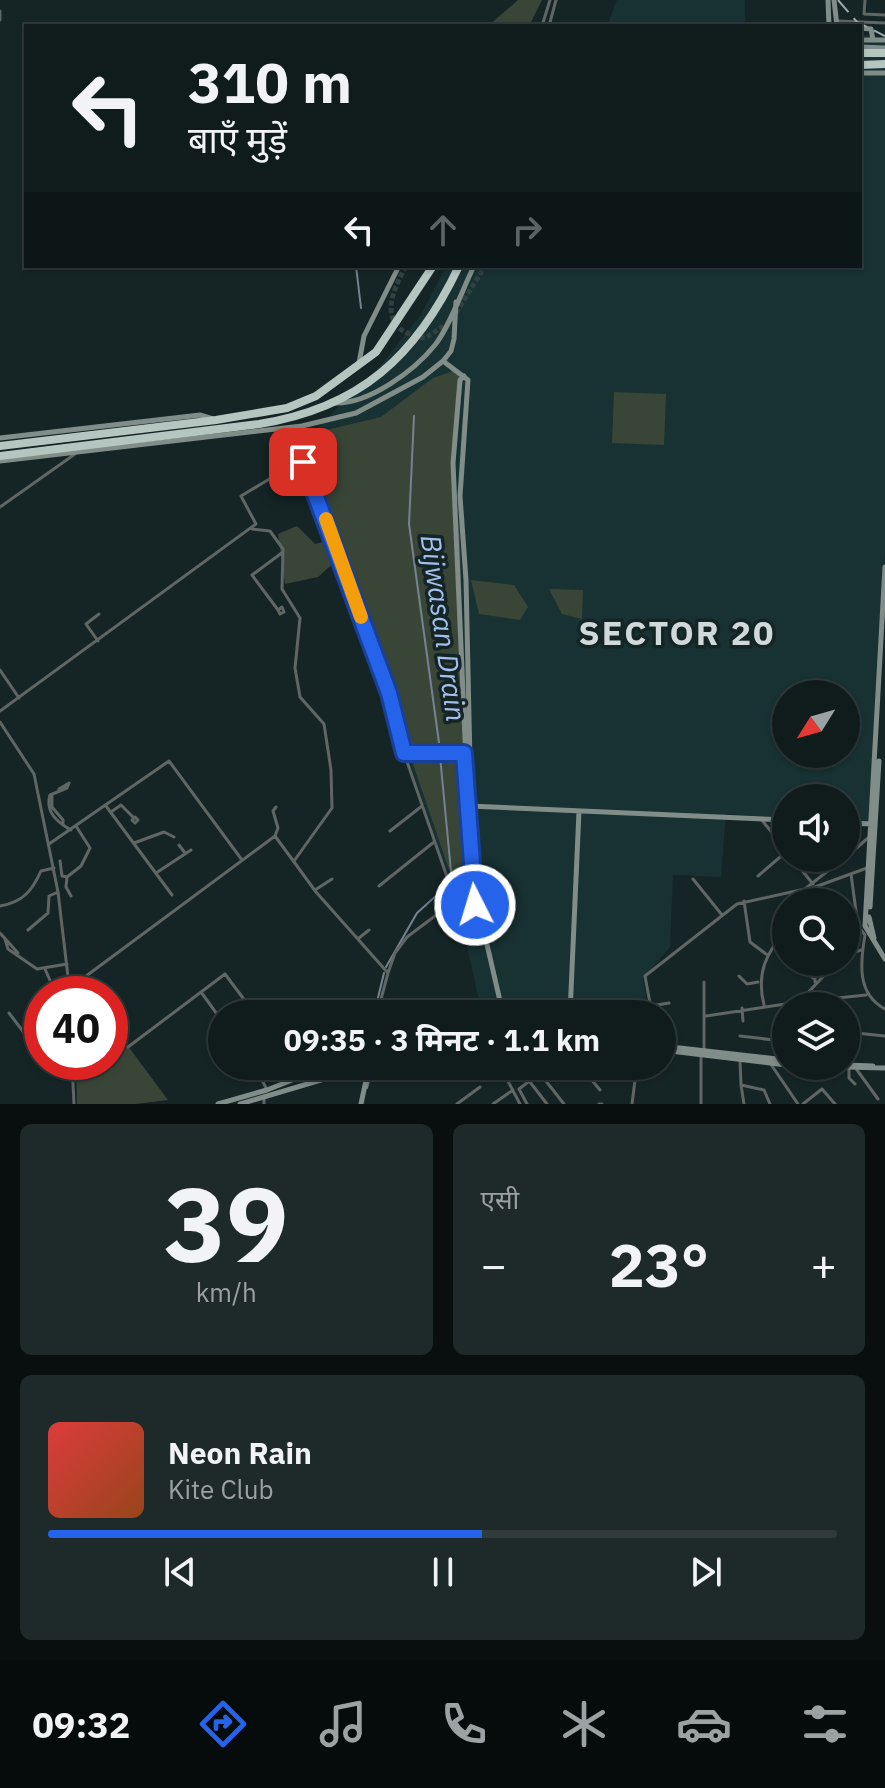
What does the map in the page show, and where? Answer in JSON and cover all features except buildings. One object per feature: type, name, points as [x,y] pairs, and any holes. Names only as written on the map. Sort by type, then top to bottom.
[{"type":"highway","points":[[862,50],[885,50]]},
{"type":"highway","points":[[862,65],[885,64]]},
{"type":"highway","points":[[0,446],[216,420],[287,408],[316,396],[376,352],[397,325],[432,268]]},
{"type":"highway","points":[[0,458],[290,419],[334,403],[370,383],[398,359],[429,322],[458,268]]},
{"type":"highway","points":[[86,436],[97,426]]},
{"type":"main road","points":[[828,0],[829,24]]},
{"type":"main road","points":[[834,0],[837,24]]},
{"type":"main road","points":[[862,28],[871,29],[873,40]]},
{"type":"main road","points":[[862,40],[885,40]]},
{"type":"main road","points":[[862,73],[885,73]]},
{"type":"main road","points":[[358,367],[364,336],[398,268]]},
{"type":"main road","points":[[334,403],[367,396],[409,368],[437,343],[473,268]]},
{"type":"main road","points":[[0,458],[75,454],[302,426],[362,411],[418,380],[443,361],[454,339],[456,302]]},
{"type":"main road","points":[[443,361],[466,378]]},
{"type":"main road","points":[[466,378],[459,383],[453,463],[464,753],[475,905],[499,1000]]},
{"type":"main road","points":[[466,378],[460,496],[466,580],[469,806]]},
{"type":"main road","points":[[362,411],[367,396]]},
{"type":"main road","points":[[0,438],[200,415],[216,420]]},
{"type":"main road","points":[[885,567],[869,929],[885,956]]},
{"type":"main road","points":[[885,624],[866,932],[885,956]]},
{"type":"main road","points":[[469,806],[772,819]]},
{"type":"main road","points":[[571,1000],[579,811]]},
{"type":"main road","points":[[860,824],[873,824]]},
{"type":"main road","points":[[676,1050],[772,1061]]},
{"type":"main road","points":[[702,1053],[770,1063]]},
{"type":"main road","points":[[860,1067],[885,1067]]},
{"type":"main road","points":[[860,1070],[885,1067]]},
{"type":"main road","points":[[241,1104],[296,1080]]},
{"type":"main road","points":[[218,1104],[319,1080]]},
{"type":"main road","points":[[316,1081],[322,1080]]},
{"type":"main road","points":[[361,1104],[366,1080]]},
{"type":"street","points":[[543,24],[550,0]]},
{"type":"street","points":[[550,24],[556,0]]},
{"type":"street","points":[[865,0],[864,14],[885,15]]},
{"type":"street","points":[[0,11],[0,20]]},
{"type":"street","points":[[837,24],[885,23]]},
{"type":"street","points":[[0,507],[75,454]]},
{"type":"street","points":[[0,711],[250,529],[257,522],[241,496],[301,460],[389,693],[404,753],[453,900],[404,940],[388,973],[381,1000]]},
{"type":"street","points":[[250,529],[270,531],[283,552],[282,589],[300,618],[295,664],[299,693],[325,727],[332,804],[294,861]]},
{"type":"street","points":[[278,610],[252,575],[283,552]]},
{"type":"street","points":[[98,641],[86,624],[99,614]]},
{"type":"street","points":[[0,670],[19,698]]},
{"type":"street","points":[[0,722],[33,769],[54,868],[68,976]]},
{"type":"street","points":[[404,753],[464,753]]},
{"type":"street","points":[[49,844],[166,761],[172,762],[242,860]]},
{"type":"street","points":[[59,789],[48,799],[50,810],[71,830]]},
{"type":"street","points":[[111,812],[121,805],[133,817]]},
{"type":"street","points":[[106,806],[172,895]]},
{"type":"street","points":[[390,831],[422,806]]},
{"type":"street","points":[[90,976],[275,836],[278,828],[273,811],[276,807]]},
{"type":"street","points":[[761,819],[772,832]]},
{"type":"street","points":[[67,877],[80,868],[89,851],[76,826]]},
{"type":"street","points":[[134,843],[164,832],[174,837]]},
{"type":"street","points":[[275,836],[315,890],[388,973]]},
{"type":"street","points":[[860,845],[871,836]]},
{"type":"street","points":[[379,886],[434,842]]},
{"type":"street","points":[[179,845],[185,853]]},
{"type":"street","points":[[156,873],[191,850]]},
{"type":"street","points":[[60,861],[62,876],[67,877]]},
{"type":"street","points":[[758,876],[772,862]]},
{"type":"street","points":[[0,906],[21,899],[33,888],[41,871],[54,868]]},
{"type":"street","points":[[650,1000],[645,976],[744,901],[814,886],[868,868]]},
{"type":"street","points":[[803,872],[814,886]]},
{"type":"street","points":[[814,886],[829,872]]},
{"type":"street","points":[[851,874],[858,926],[865,935],[861,950],[866,995]]},
{"type":"street","points":[[67,877],[67,890],[71,896]]},
{"type":"street","points":[[315,890],[332,879]]},
{"type":"street","points":[[693,879],[722,915]]},
{"type":"street","points":[[28,930],[48,913],[49,896],[58,892]]},
{"type":"street","points":[[744,901],[750,943],[766,954]]},
{"type":"street","points":[[359,938],[369,930]]},
{"type":"street","points":[[0,933],[6,947],[35,968],[67,964]]},
{"type":"street","points":[[764,1005],[758,982],[766,954],[772,946]]},
{"type":"street","points":[[44,968],[50,976]]},
{"type":"street","points":[[128,1047],[225,974],[244,1000]]},
{"type":"street","points":[[739,976],[747,984],[758,982]]},
{"type":"street","points":[[811,976],[814,980]]},
{"type":"street","points":[[814,976],[814,980]]},
{"type":"street","points":[[807,992],[819,976]]},
{"type":"street","points":[[701,1104],[706,1016],[704,982]]},
{"type":"street","points":[[201,992],[208,1002]]},
{"type":"street","points":[[860,996],[866,995],[885,1009]]},
{"type":"street","points":[[706,1016],[772,1005]]},
{"type":"street","points":[[742,1008],[743,1021]]},
{"type":"street","points":[[9,1013],[24,1033]]},
{"type":"street","points":[[860,1033],[885,1036]]},
{"type":"street","points":[[740,1036],[772,1040]]},
{"type":"street","points":[[740,1060],[744,1104]]},
{"type":"street","points":[[770,1063],[800,1104],[822,1089],[835,1104]]},
{"type":"street","points":[[860,1074],[878,1099]]},
{"type":"street","points":[[73,1080],[74,1104]]},
{"type":"street","points":[[261,1080],[266,1093],[264,1104]]},
{"type":"street","points":[[508,1080],[520,1104]]},
{"type":"street","points":[[545,1080],[564,1104]]},
{"type":"street","points":[[592,1080],[600,1090]]},
{"type":"street","points":[[632,1104],[635,1080]]},
{"type":"street","points":[[852,1080],[855,1084]]},
{"type":"street","points":[[527,1104],[519,1091],[529,1081],[547,1104]]},
{"type":"street","points":[[741,1085],[764,1090],[770,1104]]},
{"type":"street","points":[[457,1104],[480,1087]]},
{"type":"street","points":[[493,1104],[513,1090]]},
{"type":"shaded area","points":[[617,0],[745,0],[745,24],[608,24]]},
{"type":"shaded area","points":[[862,34],[885,38],[885,553],[872,824],[860,823],[860,784],[772,784],[772,817],[726,814],[721,877],[673,875],[670,947],[643,979],[647,1000],[479,1000],[457,901],[300,445],[381,365],[422,313],[445,268],[862,268]]},
{"type":"green space","points":[[518,0],[542,0],[530,24],[490,24]]},
{"type":"green space","points":[[453,371],[463,375],[454,474],[460,538],[468,846],[473,901],[460,902],[301,436],[381,417],[433,378]]},
{"type":"green space","points":[[614,392],[666,394],[664,445],[612,443]]},
{"type":"green space","points":[[297,526],[315,544],[330,540],[338,559],[318,577],[285,584],[278,534]]},
{"type":"green space","points":[[471,580],[514,585],[528,607],[520,620],[479,614]]},
{"type":"green space","points":[[549,589],[583,590],[582,619],[562,614]]},
{"type":"green space","points":[[128,1046],[168,1100],[135,1104],[77,1104],[76,1080],[128,1080]]},
{"type":"waterway","name":"Bijwasan Drain","points":[[356,268],[361,308]]},
{"type":"waterway","name":"Bijwasan Drain","points":[[414,416],[409,524],[440,750]]},
{"type":"waterway","name":"Bijwasan Drain","points":[[440,756],[452,882]]},
{"type":"waterway","name":"Bijwasan Drain","points":[[386,967],[417,913],[448,885]]},
{"type":"waterway","name":"Bijwasan Drain","points":[[377,1000],[384,973]]},
{"type":"waterway","name":"Bijwasan Drain","points":[[367,1088],[369,1080]]},
{"type":"tunnel","points":[[405,268],[392,300],[393,320],[399,328],[425,338],[447,324]]},
{"type":"tunnel","points":[[456,313],[484,268]]},
{"type":"railway","points":[[838,0],[861,24]]},
{"type":"railway","points":[[862,24],[885,36]]},
{"type":"slow traffic","points":[[326,519],[361,617]]},
{"type":"district","name":"SECTOR 20","points":[[677,632]]},
{"type":"route","points":[[303,462],[389,693],[404,753],[464,753],[475,905]]}]
